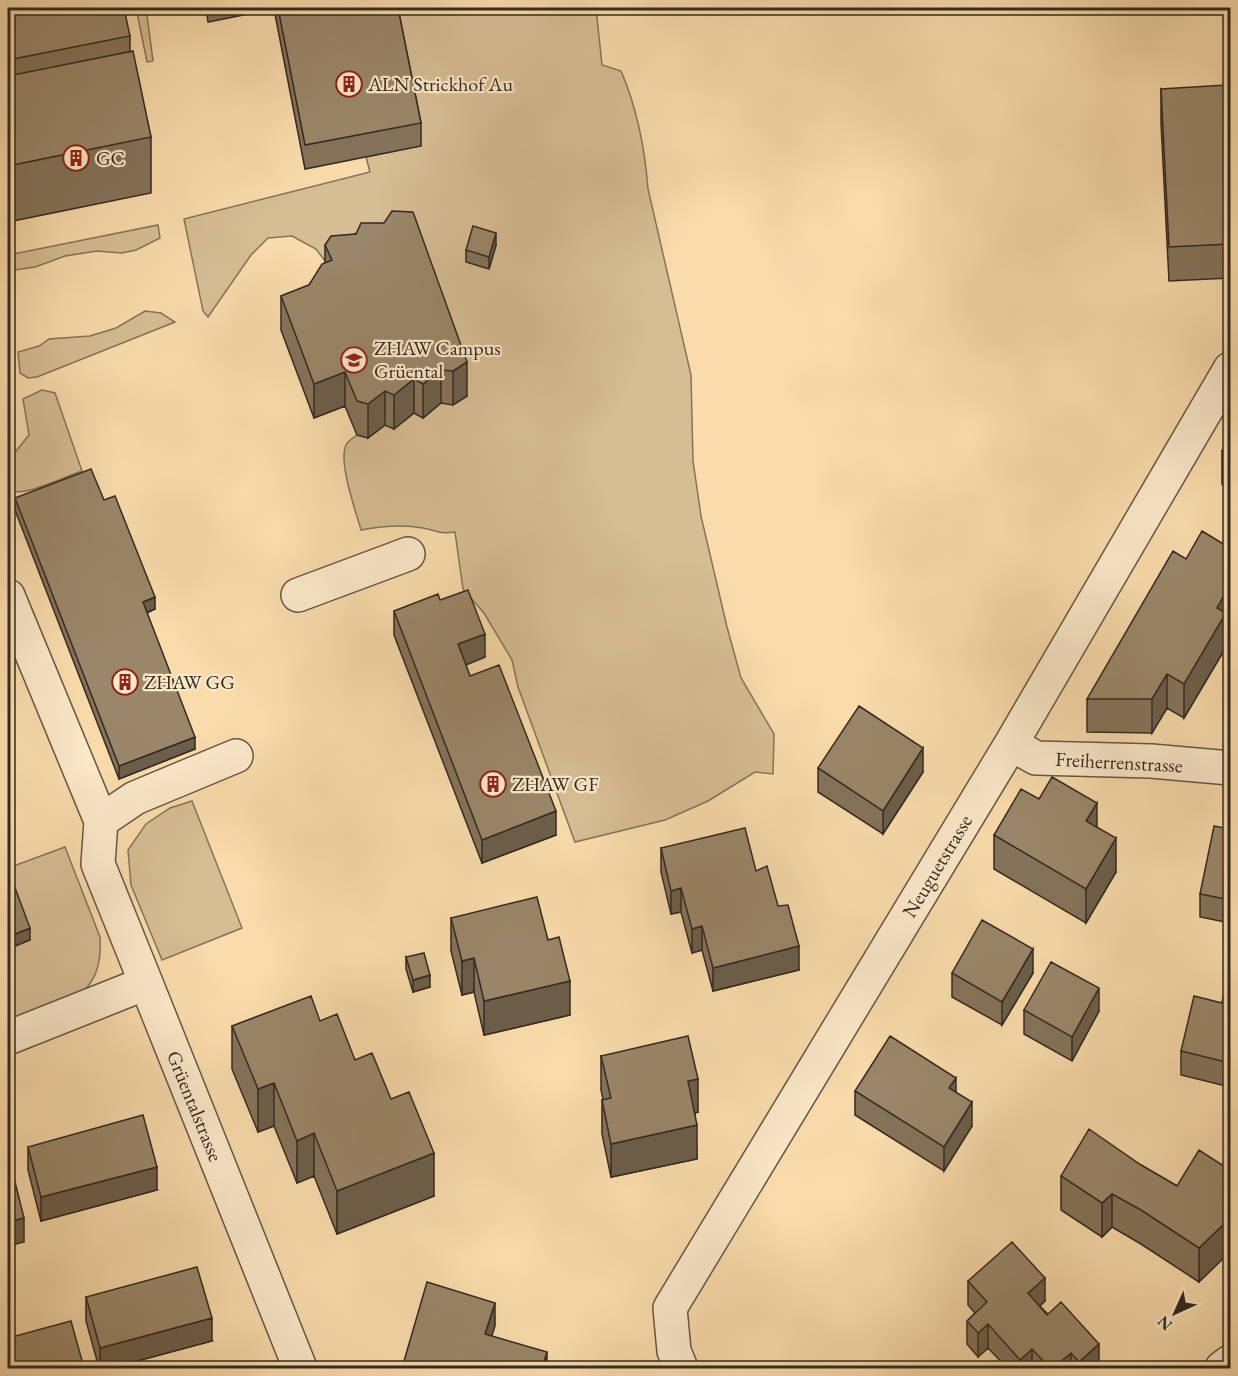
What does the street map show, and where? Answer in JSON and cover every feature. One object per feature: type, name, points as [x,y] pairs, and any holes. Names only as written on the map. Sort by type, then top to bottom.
[{"type":"street","name":"Neuguetstrasse","points":[[681,1368],[674,1352],[670,1308],[1011,744],[1230,369]]},
{"type":"street","points":[[298,595],[408,554]]},
{"type":"street","points":[[8,596],[101,821],[135,798],[236,756]]},
{"type":"street","name":"Freiherrenstrasse","points":[[1011,744],[1036,758],[1151,761],[1230,768]]},
{"type":"street","name":"Grüentalstrasse","points":[[101,821],[98,864],[300,1368]]},
{"type":"street","points":[[8,1038],[146,982]]},
{"type":"street","points":[[1222,1368],[1230,1362]]},
{"type":"shaded area","points":[[136,8],[146,8],[153,61],[147,62]]},
{"type":"shaded area","points":[[394,8],[596,8],[602,65],[621,71],[632,100],[645,159],[648,189],[691,375],[693,461],[701,516],[741,678],[774,734],[773,774],[755,772],[708,801],[665,820],[575,842],[518,687],[512,660],[484,613],[463,589],[455,532],[399,526],[361,530],[346,475],[344,453],[346,445],[357,435],[368,438],[385,425],[394,429],[331,269],[316,249],[292,236],[268,238],[251,255],[208,317],[203,311],[184,219],[370,172],[366,157],[421,146]]},
{"type":"shaded area","points":[[158,225],[160,238],[136,250],[122,253],[97,251],[65,256],[35,267],[8,271],[8,255]]},
{"type":"shaded area","points":[[145,311],[161,313],[175,322],[37,377],[28,378],[20,373],[18,352],[39,346],[49,339],[90,336],[116,328]]},
{"type":"shaded area","points":[[42,390],[55,393],[82,471],[34,489],[8,491],[8,461],[29,435],[23,399]]},
{"type":"shaded area","points":[[192,801],[242,928],[162,960],[131,885],[128,850],[146,824],[170,808]]},
{"type":"shaded area","points":[[65,847],[100,937],[97,969],[88,986],[72,998],[8,1023],[8,949],[30,940],[8,881],[8,868]]},
{"type":"building","points":[[8,8],[124,8],[130,36],[8,60]]},
{"type":"building","name":"ALN Strickhof Au","points":[[278,8],[398,8],[421,123],[305,145]]},
{"type":"building","points":[[133,51],[151,137],[8,166],[8,76]]},
{"type":"building","points":[[1226,85],[1230,164],[1230,244],[1169,247],[1161,89]]},
{"type":"building","points":[[392,211],[413,212],[467,362],[453,371],[441,370],[423,384],[414,379],[394,395],[385,391],[368,404],[357,401],[345,372],[314,384],[281,296],[309,285],[322,264],[332,260],[325,245],[331,236],[356,234],[361,223],[384,223]]},
{"type":"building","points":[[473,226],[496,233],[489,257],[466,250]]},
{"type":"building","points":[[1230,437],[1230,455],[1222,451]]},
{"type":"building","name":"ZHAW GG","points":[[91,469],[104,500],[115,496],[155,597],[143,602],[195,737],[119,766],[15,498]]},
{"type":"building","points":[[1202,531],[1230,548],[1230,585],[1217,608],[1226,613],[1184,684],[1167,674],[1152,699],[1087,699],[1173,551],[1186,559]]},
{"type":"building","name":"ZHAW GF","points":[[468,590],[485,634],[458,644],[470,676],[499,665],[556,811],[482,840],[394,611],[438,594],[440,600]]},
{"type":"building","points":[[859,706],[923,748],[883,811],[818,768]]},
{"type":"building","points":[[1052,777],[1097,803],[1086,821],[1116,838],[1086,889],[994,835],[1021,789],[1039,799]]},
{"type":"building","points":[[1214,826],[1230,829],[1230,900],[1200,894]]},
{"type":"building","points":[[745,828],[756,871],[767,866],[778,906],[788,905],[799,946],[713,968],[702,926],[692,929],[681,888],[671,891],[661,848]]},
{"type":"building","points":[[8,869],[30,928],[8,937]]},
{"type":"building","points":[[537,897],[548,940],[559,937],[570,981],[484,1001],[474,958],[462,961],[451,918]]},
{"type":"building","points":[[982,920],[1033,949],[1002,1002],[952,973]]},
{"type":"building","points":[[424,953],[430,975],[413,980],[406,957]]},
{"type":"building","points":[[1051,962],[1099,988],[1072,1037],[1024,1010]]},
{"type":"building","points":[[1230,966],[1230,1063],[1181,1051],[1194,996],[1222,1003]]},
{"type":"building","points":[[311,996],[320,1021],[337,1014],[355,1060],[372,1053],[391,1099],[409,1092],[434,1153],[337,1191],[314,1133],[297,1141],[274,1083],[258,1089],[232,1026]]},
{"type":"building","points":[[688,1036],[698,1079],[688,1081],[697,1125],[611,1144],[602,1100],[611,1098],[601,1056]]},
{"type":"building","points":[[890,1036],[956,1078],[949,1088],[972,1102],[944,1147],[855,1091]]},
{"type":"building","points":[[143,1115],[157,1167],[41,1197],[28,1147]]},
{"type":"building","points":[[1089,1129],[1141,1165],[1177,1186],[1199,1150],[1230,1170],[1230,1218],[1199,1248],[1112,1194],[1102,1203],[1061,1176]]},
{"type":"building","points":[[11,1166],[24,1218],[8,1222],[8,1167]]},
{"type":"building","points":[[1012,1242],[1045,1278],[1028,1293],[1047,1315],[1061,1302],[1099,1344],[1079,1362],[1071,1353],[1050,1368],[1032,1349],[1020,1360],[988,1324],[978,1333],[967,1321],[987,1302],[968,1281]]},
{"type":"building","points":[[197,1267],[212,1318],[100,1348],[86,1297]]},
{"type":"building","points":[[427,1282],[495,1303],[485,1334],[547,1352],[542,1368],[402,1368]]},
{"type":"building","points":[[71,1321],[84,1368],[8,1368],[8,1338]]},
{"type":"place","name":"ALN Strickhof Au","points":[[349,84]]},
{"type":"place","name":"GC","points":[[76,158]]},
{"type":"place","name":"ZHAW Campus Grüental","points":[[354,360]]},
{"type":"place","name":"ZHAW GG","points":[[125,682]]},
{"type":"place","name":"ZHAW GF","points":[[493,784]]}]
